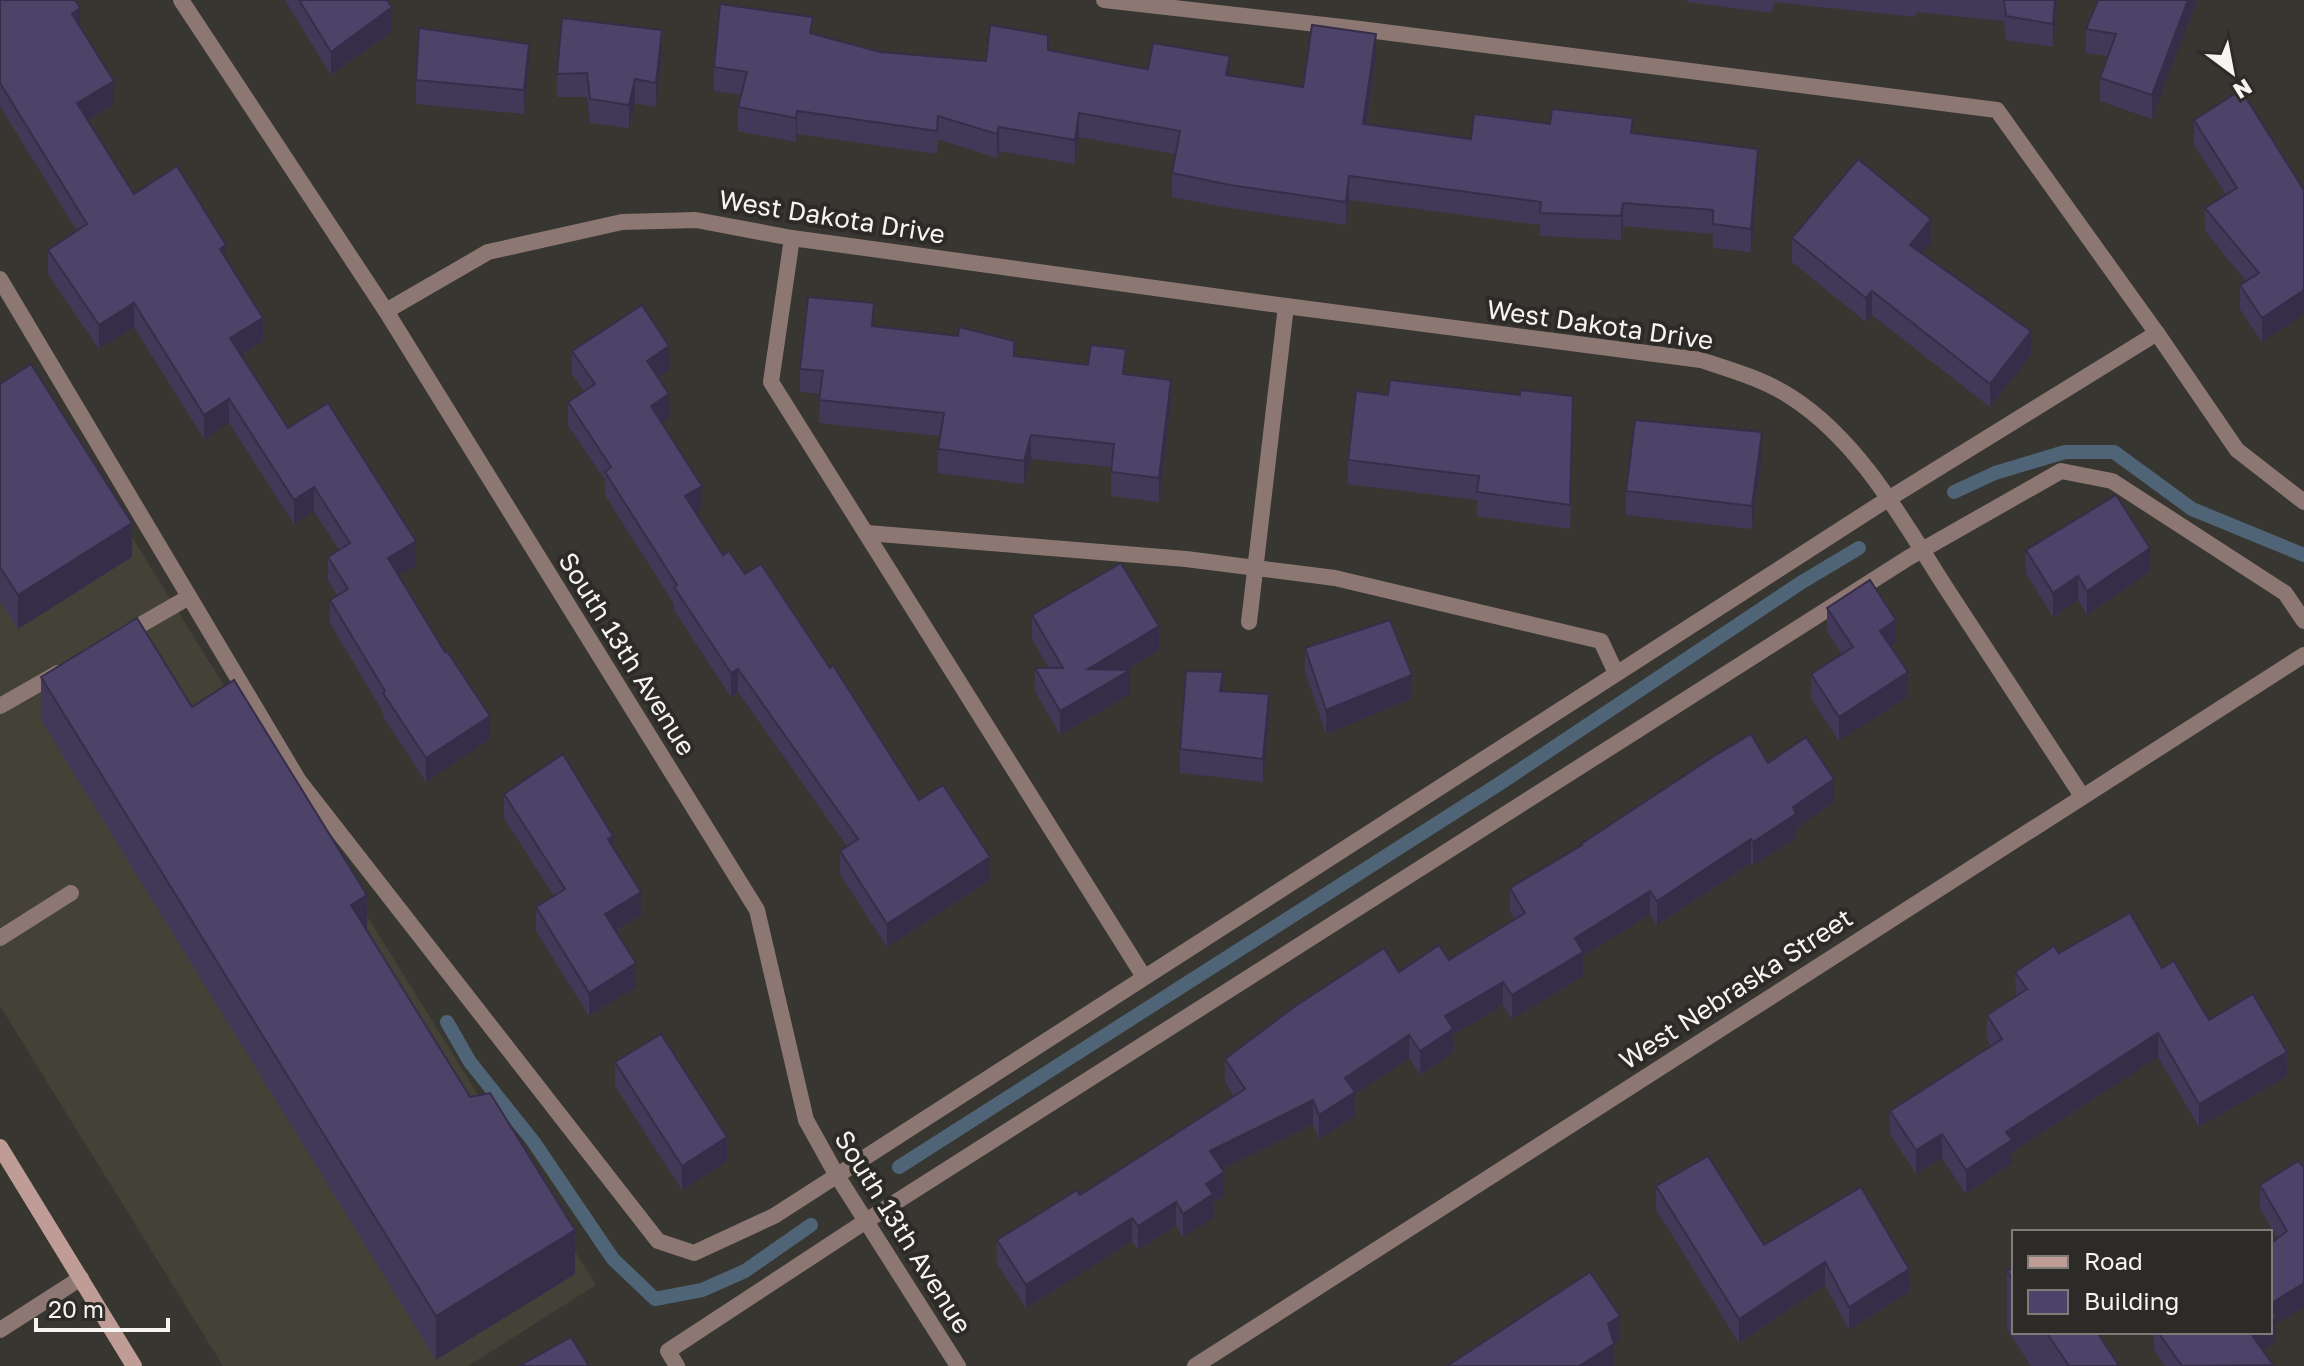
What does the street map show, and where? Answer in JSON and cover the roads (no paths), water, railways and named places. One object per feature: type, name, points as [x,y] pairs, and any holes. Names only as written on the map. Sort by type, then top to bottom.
[{"type":"main road","points":[[0,1147],[134,1366]]},
{"type":"street","name":"South 13th Avenue","points":[[181,0],[386,311],[757,910],[806,1120],[836,1174],[958,1366]]},
{"type":"street","points":[[1104,0],[1360,29],[1997,110],[2237,450],[2304,502]]},
{"type":"street","name":"West Dakota Drive","points":[[386,311],[488,252],[622,222],[696,220],[792,238],[1701,360],[1730,369],[1791,396],[1827,425],[1860,461],[1922,550],[2082,796]]},
{"type":"street","points":[[792,238],[771,382],[1144,977]]},
{"type":"street","points":[[0,279],[299,781],[658,1241],[694,1253],[774,1216],[1888,499],[2157,333]]},
{"type":"street","points":[[1249,622],[1286,306]]},
{"type":"street","points":[[677,1366],[668,1351],[866,1221],[1922,550],[2061,471],[2112,481],[2285,593],[2304,621]]},
{"type":"street","points":[[867,533],[1171,558],[1335,578],[1601,641],[1616,673]]},
{"type":"street","points":[[108,643],[189,597]]},
{"type":"street","name":"West Nebraska Street","points":[[1195,1366],[2304,655]]},
{"type":"street","points":[[0,706],[68,667]]},
{"type":"street","points":[[0,938],[71,893]]},
{"type":"street","points":[[0,1330],[81,1278]]},
{"type":"waterway","points":[[1954,492],[1995,473],[2065,452],[2114,452],[2192,509],[2304,555]]},
{"type":"waterway","points":[[899,1167],[1502,782],[1802,582],[1859,548]]},
{"type":"waterway","points":[[447,1022],[470,1062],[533,1141],[613,1259],[655,1299],[702,1290],[745,1271],[811,1225]]}]
